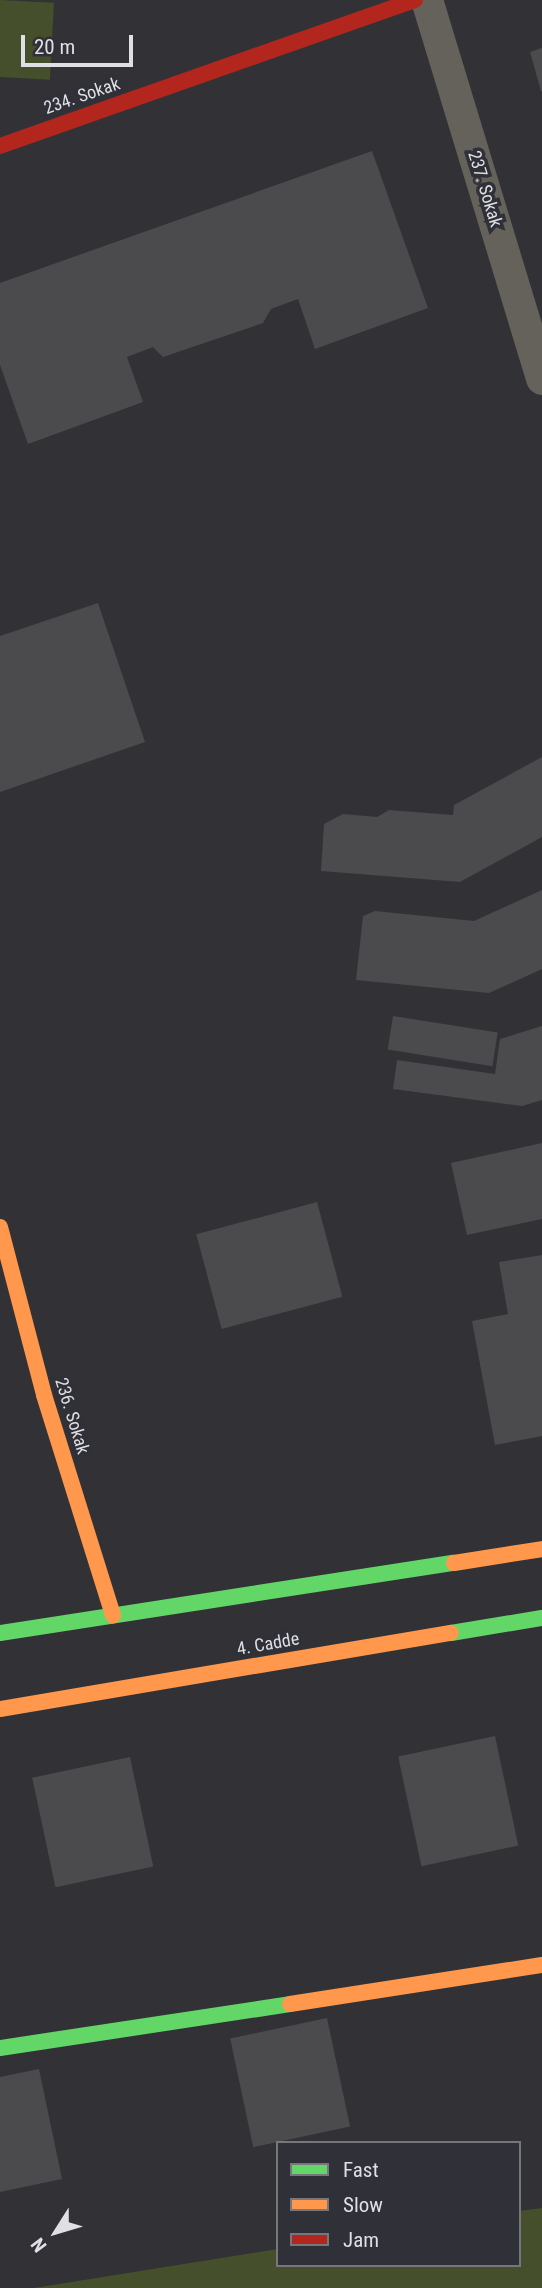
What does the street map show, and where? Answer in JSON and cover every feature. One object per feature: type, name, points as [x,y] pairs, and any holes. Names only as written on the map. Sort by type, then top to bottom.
[{"type":"street","name":"234. Sokak","points":[[0,146],[415,0]]},
{"type":"street","name":"237. Sokak","points":[[427,0],[542,379]]},
{"type":"street","name":"236. Sokak","points":[[0,1227],[44,1395],[113,1615]]},
{"type":"street","points":[[0,1633],[542,1549]]},
{"type":"street","name":"4. Cadde","points":[[0,1709],[542,1618]]},
{"type":"street","points":[[0,2048],[542,1965]]},
{"type":"green space","points":[[0,0],[54,3],[50,80],[0,77]]},
{"type":"green space","points":[[542,2208],[542,2288],[34,2288],[276,2249],[276,2267],[521,2267],[521,2211]]},
{"type":"building","points":[[542,48],[542,91],[541,91],[530,52]]},
{"type":"building","points":[[372,151],[428,308],[315,349],[298,299],[271,309],[263,323],[163,357],[153,347],[127,357],[143,402],[28,444],[0,365],[0,283]]},
{"type":"building","points":[[98,603],[145,742],[0,792],[0,636]]},
{"type":"building","points":[[542,757],[542,837],[460,882],[321,871],[324,824],[343,814],[377,817],[389,810],[453,815],[454,805]]},
{"type":"building","points":[[542,890],[542,969],[489,993],[356,980],[363,916],[375,911],[474,921]]},
{"type":"building","points":[[393,1016],[498,1033],[492,1066],[388,1050]]},
{"type":"building","points":[[542,1026],[542,1100],[522,1106],[393,1089],[397,1060],[495,1074],[500,1039]]},
{"type":"building","points":[[542,1143],[542,1219],[467,1235],[451,1163]]},
{"type":"building","points":[[317,1202],[342,1297],[222,1329],[196,1234]]},
{"type":"building","points":[[542,1255],[542,1436],[495,1445],[472,1321],[508,1314],[499,1262]]},
{"type":"building","points":[[495,1736],[518,1846],[421,1866],[398,1757]]},
{"type":"building","points":[[130,1757],[153,1867],[55,1887],[32,1778]]},
{"type":"building","points":[[327,2018],[350,2127],[253,2147],[230,2039]]},
{"type":"building","points":[[39,2069],[62,2179],[0,2192],[0,2077]]},
{"type":"traffic: fast","points":[[0,1633],[454,1563]]},
{"type":"traffic: fast","points":[[451,1633],[542,1618]]},
{"type":"traffic: fast","points":[[0,2048],[290,2004]]},
{"type":"traffic: slow","points":[[0,1227],[44,1395],[113,1615]]},
{"type":"traffic: slow","points":[[454,1563],[542,1549]]},
{"type":"traffic: slow","points":[[0,1709],[451,1633]]},
{"type":"traffic: slow","points":[[290,2004],[542,1965]]},
{"type":"traffic: jam","points":[[0,146],[415,0]]}]
